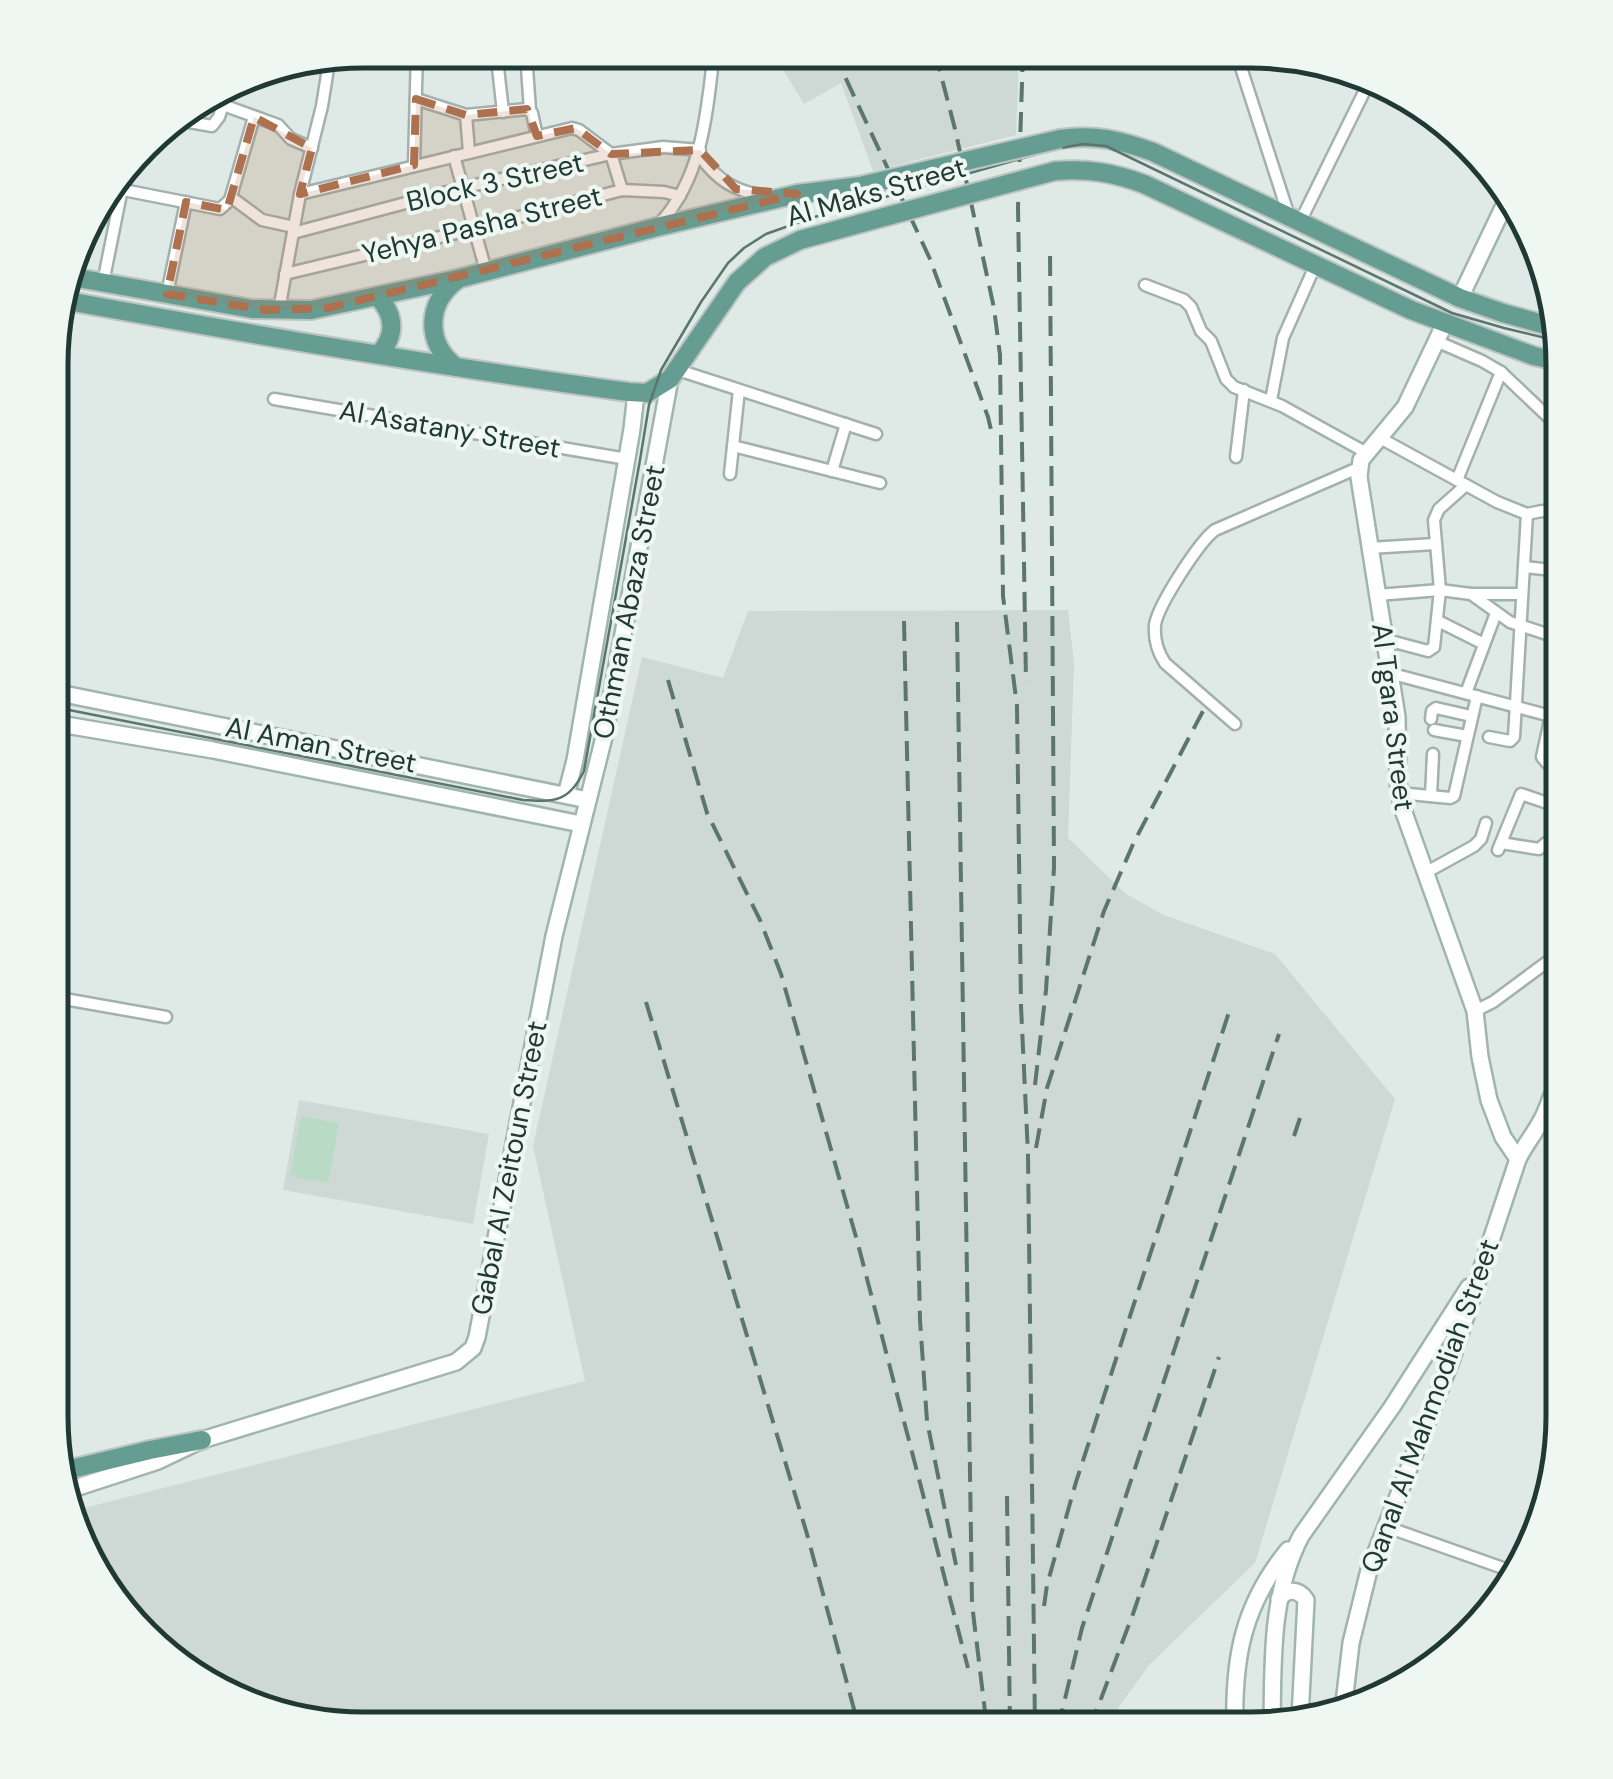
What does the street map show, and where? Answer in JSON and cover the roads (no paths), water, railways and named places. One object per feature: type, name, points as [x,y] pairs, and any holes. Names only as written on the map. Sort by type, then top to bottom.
[{"type":"main road","name":"Al Maks Street","points":[[81,279],[252,309],[311,310],[457,279],[797,194],[860,186],[1083,136],[1108,138],[1152,152],[1460,298],[1542,324]]},
{"type":"main road","name":"Al Maks Street","points":[[674,375],[726,296],[750,268],[782,247],[862,222],[1056,171],[1077,169],[1118,174],[1168,194],[1378,296],[1545,358]]},
{"type":"main road","points":[[457,279],[437,302],[433,330],[444,356],[458,369]]},
{"type":"main road","points":[[378,297],[392,323],[389,340],[379,354]]},
{"type":"main road","points":[[75,302],[283,341],[636,393],[654,390],[674,375]]},
{"type":"main road","points":[[72,1469],[202,1440]]},
{"type":"street","points":[[414,165],[417,68]]},
{"type":"street","points":[[497,68],[503,112]]},
{"type":"street","points":[[527,68],[530,110],[537,136]]},
{"type":"street","points":[[657,227],[680,196],[699,152],[711,68]]},
{"type":"street","points":[[1242,68],[1295,220]]},
{"type":"street","points":[[278,311],[328,70]]},
{"type":"street","points":[[1295,220],[1363,91]]},
{"type":"street","points":[[416,99],[466,115],[530,110]]},
{"type":"street","points":[[192,123],[212,126],[223,105],[278,126],[291,139],[312,148]]},
{"type":"street","points":[[466,115],[469,152]]},
{"type":"street","points":[[124,190],[220,209],[230,200],[254,117]]},
{"type":"street","points":[[300,194],[576,128],[611,154],[622,190]]},
{"type":"street","name":"Block 3 Street","points":[[294,230],[611,154],[662,148],[699,152]]},
{"type":"street","points":[[699,152],[721,181],[736,190],[768,196],[797,194]]},
{"type":"street","points":[[454,156],[486,271]]},
{"type":"street","name":"Yehya Pasha Street","points":[[285,274],[622,190],[680,196]]},
{"type":"street","points":[[103,283],[121,195]]},
{"type":"street","points":[[230,200],[262,220],[294,230]]},
{"type":"street","points":[[167,294],[186,202]]},
{"type":"street","points":[[1460,298],[1502,210]]},
{"type":"street","points":[[1271,400],[1283,338],[1315,266]]},
{"type":"street","points":[[1145,285],[1184,300],[1212,341],[1226,378],[1234,386],[1271,400],[1362,460]]},
{"type":"street","points":[[1235,724],[1164,663],[1157,649],[1155,626],[1161,608],[1198,547],[1215,530],[1362,460],[1405,407],[1444,322]]},
{"type":"street","points":[[1436,341],[1501,372],[1545,414]]},
{"type":"street","points":[[1384,639],[1428,651],[1434,647],[1440,590],[1436,513],[1461,483],[1501,372]]},
{"type":"street","points":[[674,375],[740,390],[876,434]]},
{"type":"street","name":"Othman Abaza Street","points":[[581,824],[604,737],[674,375]]},
{"type":"street","points":[[730,474],[740,390]]},
{"type":"street","points":[[1236,457],[1244,390]]},
{"type":"street","name":"Othman Abaza Street","points":[[566,795],[636,393]]},
{"type":"street","name":"Al Asatany Street","points":[[274,400],[626,459]]},
{"type":"street","points":[[832,471],[846,424]]},
{"type":"street","points":[[1380,438],[1498,502],[1527,514],[1545,512]]},
{"type":"street","points":[[733,446],[880,483]]},
{"type":"street","name":"Al Tgara Street","points":[[1362,460],[1369,548],[1398,730],[1399,793],[1475,1012],[1489,1100],[1503,1137],[1518,1159]]},
{"type":"street","points":[[1489,738],[1513,740],[1527,514]]},
{"type":"street","points":[[1369,548],[1435,544]]},
{"type":"street","points":[[1524,567],[1545,569]]},
{"type":"street","points":[[1377,595],[1440,590],[1522,594]]},
{"type":"street","points":[[1470,594],[1520,627],[1545,634]]},
{"type":"street","points":[[1399,793],[1454,796],[1471,716],[1471,695],[1496,614]]},
{"type":"street","points":[[1438,621],[1484,644]]},
{"type":"street","points":[[1388,672],[1545,714]]},
{"type":"street","name":"Al Aman Street","points":[[68,695],[588,800]]},
{"type":"street","points":[[1467,736],[1433,725],[1432,711],[1436,708],[1471,716]]},
{"type":"street","name":"Al Aman Street","points":[[68,725],[581,824]]},
{"type":"street","points":[[1430,796],[1433,754]]},
{"type":"street","points":[[1545,802],[1521,794],[1500,847],[1539,849],[1545,845]]},
{"type":"street","points":[[1425,874],[1474,846],[1486,823]]},
{"type":"street","name":"Gabal Al Zeitoun Street","points":[[77,1488],[158,1461],[202,1440],[456,1362],[473,1348],[554,936],[581,824]]},
{"type":"street","points":[[1475,1012],[1545,964]]},
{"type":"street","points":[[68,1000],[166,1016]]},
{"type":"street","name":"Qanal Al Mahmodiah Street","points":[[1345,1696],[1356,1618],[1384,1526],[1433,1410],[1518,1159],[1545,1115]]},
{"type":"street","points":[[1235,1711],[1237,1665],[1245,1625],[1262,1587],[1392,1407],[1480,1271]]},
{"type":"street","points":[[1384,1526],[1503,1568]]},
{"type":"street","points":[[1272,1711],[1279,1598],[1301,1536]]},
{"type":"street","points":[[1279,1598],[1293,1590],[1306,1600],[1301,1707]]},
{"type":"tram line","points":[[68,710],[523,800],[560,798],[573,789],[584,771],[649,405],[661,370],[728,263],[766,234],[811,218],[1055,149],[1083,144],[1106,146],[1452,313],[1544,338]]},
{"type":"railway","points":[[841,68],[930,259],[992,434]]},
{"type":"railway","points":[[939,68],[994,308],[1000,355],[1003,596],[1017,706],[1021,1006],[1028,1154],[1035,1711]]},
{"type":"railway","points":[[1022,68],[1018,207],[1026,682]]},
{"type":"railway","points":[[1035,1085],[1054,868],[1050,247]]},
{"type":"railway","points":[[904,621],[920,1320],[927,1421],[956,1565]]},
{"type":"railway","points":[[957,622],[972,1604],[985,1711]]},
{"type":"railway","points":[[668,680],[707,813],[760,920],[781,974],[858,1244],[968,1668]]},
{"type":"railway","points":[[1036,1148],[1047,1088],[1104,911],[1134,842],[1203,711]]},
{"type":"railway","points":[[646,1002],[807,1534],[854,1711]]},
{"type":"railway","points":[[1044,1606],[1076,1482],[1229,1012]]},
{"type":"railway","points":[[1062,1711],[1082,1628],[1279,1034]]},
{"type":"railway","points":[[1294,1136],[1300,1118]]},
{"type":"railway","points":[[1096,1711],[1219,1357]]},
{"type":"railway","points":[[1007,1496],[1010,1711]]}]
